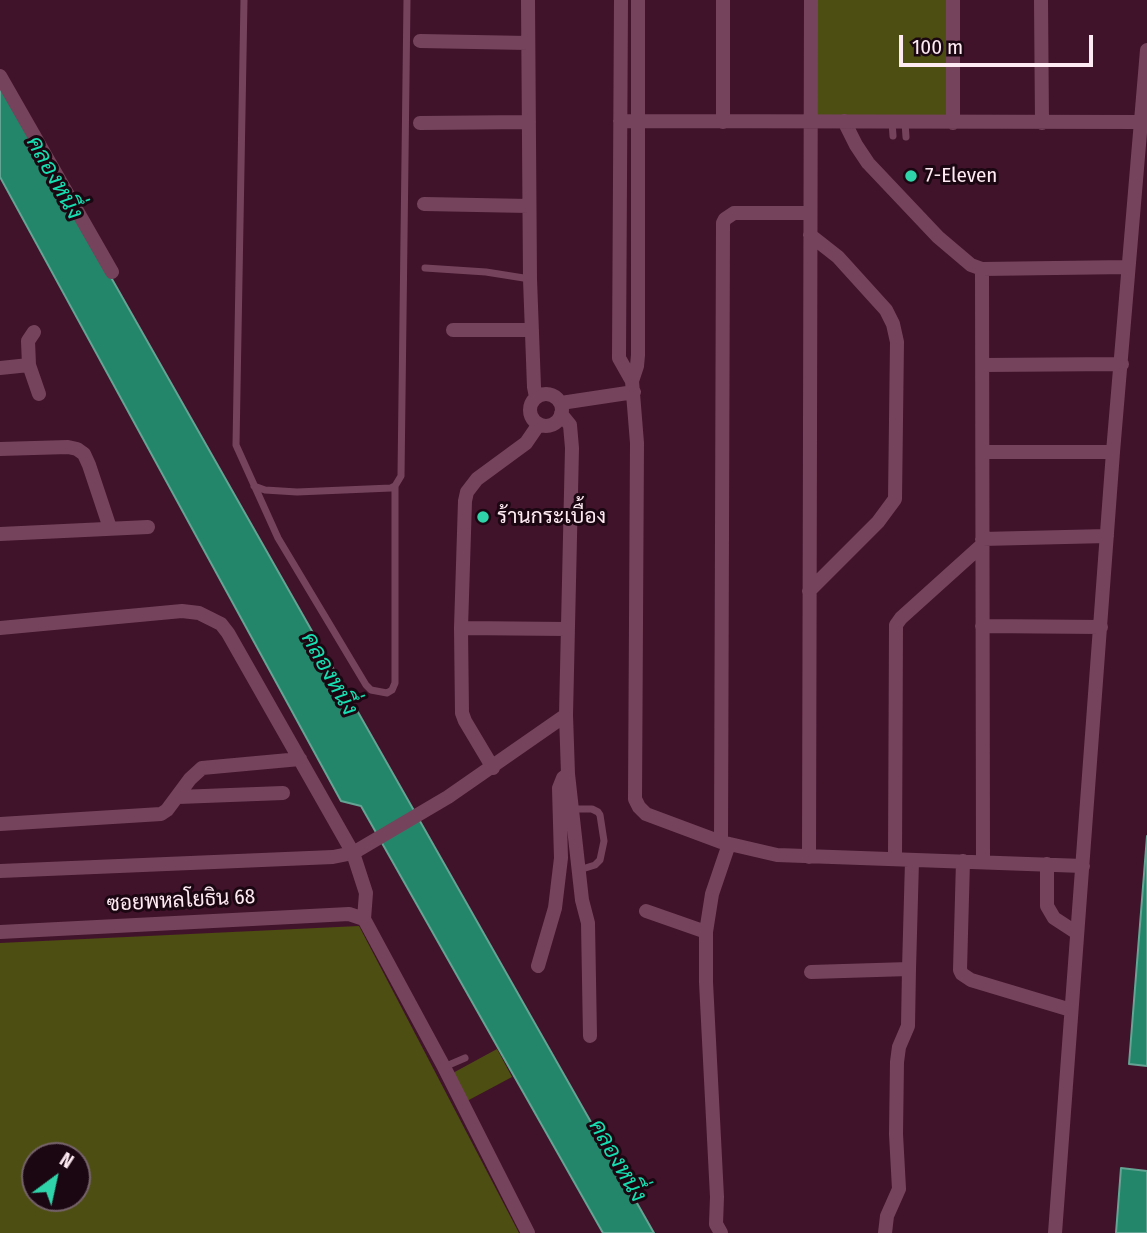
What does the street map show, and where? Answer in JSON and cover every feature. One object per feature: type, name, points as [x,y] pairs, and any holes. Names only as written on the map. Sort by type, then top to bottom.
[{"type":"street","points":[[528,0],[530,279],[534,387],[537,397]]},
{"type":"street","points":[[621,0],[619,358],[633,387]]},
{"type":"street","points":[[638,0],[638,355],[633,387],[637,443],[635,799],[646,814],[725,843],[759,852],[809,857],[1083,866]]},
{"type":"street","points":[[723,0],[723,122]]},
{"type":"street","points":[[809,857],[811,0]]},
{"type":"street","points":[[953,0],[953,122]]},
{"type":"street","points":[[1041,0],[1042,122]]},
{"type":"street","points":[[421,41],[528,43]]},
{"type":"street","points":[[1055,1233],[1107,536],[1147,50]]},
{"type":"street","points":[[0,76],[112,272]]},
{"type":"street","points":[[621,121],[844,121],[899,129],[953,122],[1142,122]]},
{"type":"street","points":[[844,121],[868,163],[938,237],[961,258],[982,270],[1128,267]]},
{"type":"street","points":[[420,123],[528,122]]},
{"type":"street","points":[[424,205],[529,206]]},
{"type":"street","points":[[721,1233],[716,1224],[706,932],[725,843],[723,223],[734,213],[809,213]]},
{"type":"street","points":[[809,591],[878,522],[895,499],[897,356],[896,334],[886,310],[838,257],[810,235]]},
{"type":"street","points":[[982,270],[983,861]]},
{"type":"street","points":[[453,330],[532,330]]},
{"type":"street","points":[[34,332],[28,341],[29,365],[38,394]]},
{"type":"street","points":[[984,365],[1122,364]]},
{"type":"street","points":[[0,368],[29,365]]},
{"type":"street","points":[[539,424],[555,423],[561,409],[633,387]]},
{"type":"street","points":[[539,424],[530,414],[531,404],[537,397],[550,394],[570,425],[572,439],[566,715],[568,774],[582,900],[589,923],[590,1036]]},
{"type":"street","points":[[493,768],[464,721],[462,713],[461,628],[467,492],[483,474],[526,443],[539,424]]},
{"type":"street","points":[[0,449],[68,447],[84,454],[110,528]]},
{"type":"street","points":[[984,452],[1114,452]]},
{"type":"street","points":[[0,534],[148,527]]},
{"type":"street","points":[[895,859],[896,625],[982,542],[1107,536]]},
{"type":"street","points":[[0,628],[182,611],[200,613],[221,624],[300,759],[358,850],[366,893],[364,919],[528,1233]]},
{"type":"street","points":[[982,625],[1101,627]]},
{"type":"street","points":[[461,628],[567,629]]},
{"type":"street","points":[[0,871],[332,857],[358,850],[493,768],[566,715]]},
{"type":"street","points":[[0,824],[161,814],[202,768],[300,759]]},
{"type":"street","points":[[538,966],[555,908],[561,858],[559,788],[568,774]]},
{"type":"street","points":[[178,797],[283,793]]},
{"type":"street","points":[[885,1233],[887,1216],[899,1189],[896,1134],[898,1062],[908,1026],[912,860]]},
{"type":"street","points":[[963,861],[962,974],[971,980],[1071,1010]]},
{"type":"street","points":[[1047,864],[1047,906],[1054,918],[1077,933]]},
{"type":"street","points":[[646,911],[706,932]]},
{"type":"street","name":"ซอยพหลโยธิน 68","points":[[0,932],[349,914],[364,919]]},
{"type":"street","points":[[811,972],[909,970]]},
{"type":"lane","points":[[244,0],[236,445],[278,538],[366,685],[371,690],[387,693],[396,683],[395,486],[402,471],[407,0]]},
{"type":"lane","points":[[425,268],[486,272],[530,279]]},
{"type":"lane","points":[[253,486],[265,490],[297,492],[395,486]]},
{"type":"lane","points":[[572,809],[592,809],[598,812],[604,841],[600,860],[595,865],[579,870]]},
{"type":"lane","points":[[444,1068],[465,1058]]},
{"type":"shaded area","points":[[808,0],[950,0],[950,117],[811,119]]},
{"type":"shaded area","points":[[359,926],[519,1233],[0,1233],[0,943]]},
{"type":"shaded area","points":[[497,1049],[512,1077],[467,1101],[451,1074]]},
{"type":"water","name":"คลองหนึ่ง","points":[[0,82],[654,1233],[603,1233],[361,806],[341,801],[0,177]]},
{"type":"water","points":[[1147,836],[1147,1066],[1129,1064]]},
{"type":"water","points":[[1121,1168],[1147,1171],[1147,1233],[1116,1233]]},
{"type":"place","name":"7-Eleven","points":[[911,176]]},
{"type":"place","name":"ร้านกระเบื้อง","points":[[483,517]]}]
